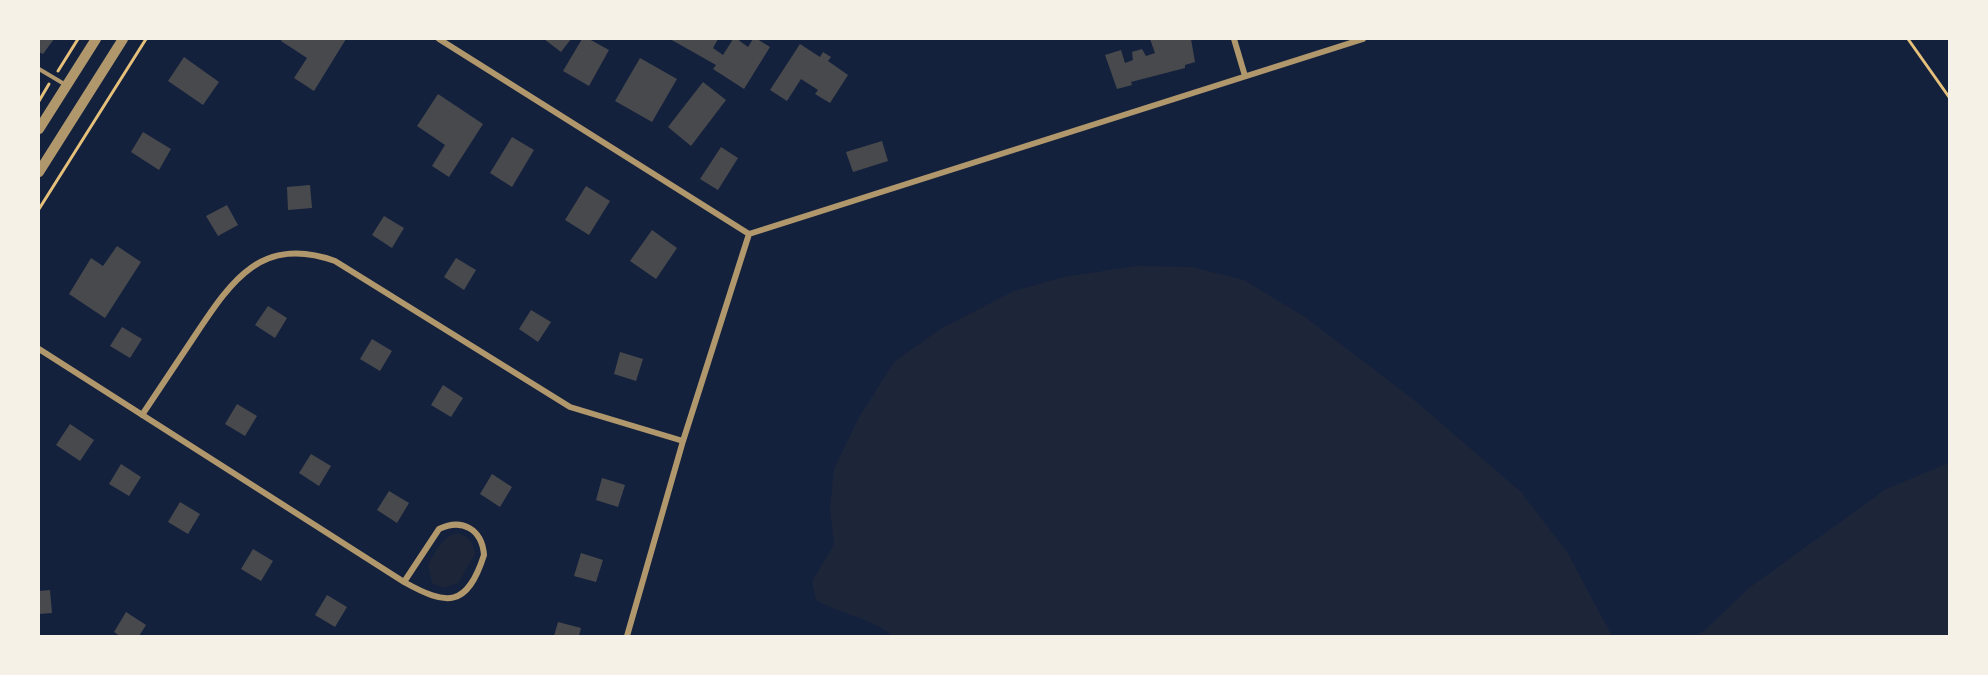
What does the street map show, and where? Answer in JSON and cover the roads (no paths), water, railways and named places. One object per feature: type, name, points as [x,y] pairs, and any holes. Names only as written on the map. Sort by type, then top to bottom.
[{"type":"street","points":[[39,129],[96,39]]},
{"type":"street","points":[[39,172],[123,39]]},
{"type":"street","points":[[439,39],[749,234],[1363,39]]},
{"type":"street","points":[[1234,39],[1245,76]]},
{"type":"street","points":[[627,636],[683,441],[749,234]]},
{"type":"street","points":[[142,415],[234,280],[260,262],[282,255],[305,253],[335,261],[570,407],[683,441]]},
{"type":"street","points":[[39,349],[404,582],[440,600],[460,594],[480,565],[483,544],[478,534],[469,527],[459,524],[448,524],[439,529],[404,582]]},
{"type":"lane","points":[[39,69],[66,86]]}]
